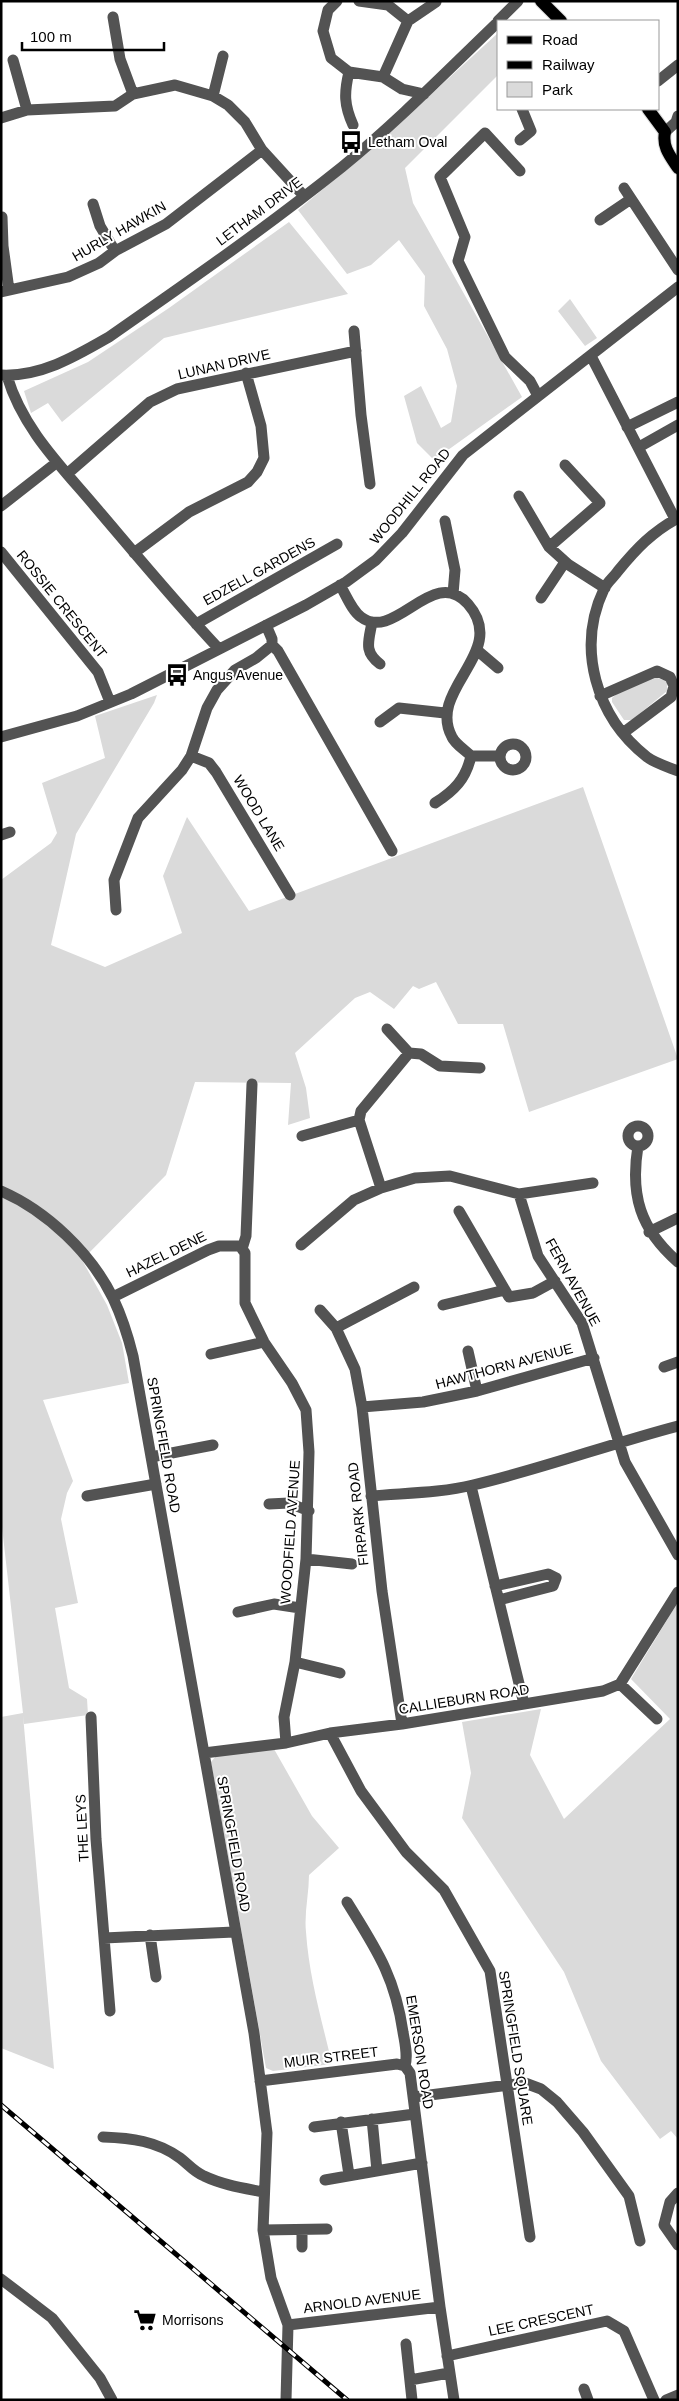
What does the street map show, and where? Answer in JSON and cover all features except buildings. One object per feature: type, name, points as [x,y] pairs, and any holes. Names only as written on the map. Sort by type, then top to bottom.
[{"type":"main road","points":[[541,1],[561,20]]},
{"type":"main road","points":[[649,110],[665,132],[663,140],[665,147],[678,168]]},
{"type":"street","points":[[337,1],[328,10],[323,31],[331,58],[349,72],[383,77],[402,89],[424,94]]},
{"type":"street","points":[[359,1],[388,5],[408,21]]},
{"type":"street","name":"LETHAM DRIVE","points":[[499,20],[518,1]]},
{"type":"street","points":[[383,77],[408,21],[436,2]]},
{"type":"street","points":[[112,17],[120,59],[133,94]]},
{"type":"street","name":"LETHAM DRIVE","points":[[4,376],[30,373],[60,363],[109,337],[243,243],[344,166],[424,94],[497,22]]},
{"type":"street","points":[[213,96],[224,56]]},
{"type":"street","points":[[13,60],[27,110]]},
{"type":"street","points":[[659,80],[678,64]]},
{"type":"street","points":[[349,72],[344,91],[345,108],[353,124]]},
{"type":"street","points":[[1,118],[27,110],[115,106],[133,94],[175,85],[213,96],[228,105],[245,122],[262,150],[304,196]]},
{"type":"street","points":[[520,140],[531,131],[522,110]]},
{"type":"street","points":[[665,132],[676,122],[678,116]]},
{"type":"street","points":[[520,171],[485,133],[440,177],[465,237],[458,261],[505,357],[530,381],[538,396]]},
{"type":"street","name":"HURLY HAWKIN","points":[[5,291],[68,277],[99,263],[115,251],[166,224],[262,150]]},
{"type":"street","points":[[624,188],[678,270]]},
{"type":"street","points":[[600,220],[631,199]]},
{"type":"street","points":[[93,204],[100,226],[115,251]]},
{"type":"street","points":[[2,217],[5,291]]},
{"type":"street","name":"WOODHILL ROAD","points":[[1,737],[77,716],[156,682],[340,585],[376,560],[402,533],[463,454],[678,287]]},
{"type":"street","points":[[354,331],[361,416],[370,484]]},
{"type":"street","name":"LUNAN DRIVE","points":[[67,474],[150,402],[178,389],[356,351]]},
{"type":"street","points":[[591,356],[676,519],[641,543],[605,588],[593,621],[591,654],[600,696],[610,716],[623,734],[648,758],[678,771]]},
{"type":"street","points":[[134,553],[189,512],[248,482],[257,472],[264,458],[261,426],[246,373]]},
{"type":"street","points":[[4,376],[27,423],[56,462],[219,649]]},
{"type":"street","points":[[627,427],[678,402]]},
{"type":"street","points":[[639,447],[678,425]]},
{"type":"street","points":[[1,506],[56,462]]},
{"type":"street","points":[[549,547],[600,502],[565,465]]},
{"type":"street","points":[[519,496],[549,547],[565,562],[605,588]]},
{"type":"street","points":[[445,521],[455,570],[453,594]]},
{"type":"street","name":"EDZELL GARDENS","points":[[196,624],[337,544]]},
{"type":"street","name":"ROSSIE CRESCENT","points":[[1,552],[98,672],[110,702]]},
{"type":"street","points":[[542,598],[565,562]]},
{"type":"street","points":[[340,585],[360,617],[372,622],[389,621],[424,598],[438,594],[453,594],[467,603],[480,625],[478,651],[456,687],[445,713],[452,738],[471,756],[500,756]]},
{"type":"street","points":[[372,622],[368,648],[370,657],[380,664]]},
{"type":"street","points":[[266,625],[272,639],[272,645],[278,651],[392,851]]},
{"type":"street","points":[[116,910],[114,880],[138,818],[182,770],[191,756],[207,708],[217,690],[235,670],[256,658],[272,645]]},
{"type":"street","points":[[478,651],[498,668]]},
{"type":"street","points":[[600,696],[657,671],[670,677],[674,686],[671,697],[623,734]]},
{"type":"street","points":[[380,722],[399,708],[445,713]]},
{"type":"street","name":"WOOD LANE","points":[[191,756],[209,764],[216,772],[290,895]]},
{"type":"street","points":[[435,803],[454,790],[468,770],[471,756]]},
{"type":"street","points":[[387,1029],[409,1053],[421,1054],[440,1066],[480,1068]]},
{"type":"street","points":[[381,1188],[359,1120],[361,1111],[409,1053]]},
{"type":"street","name":"WOODFIELD AVENUE","points":[[252,1084],[246,1236],[238,1247],[245,1252],[245,1303],[264,1342],[292,1383],[306,1410],[310,1452],[306,1559],[295,1662],[284,1717],[286,1742]]},
{"type":"street","points":[[302,1136],[359,1120]]},
{"type":"street","points":[[638,1146],[636,1189],[643,1218],[663,1250],[678,1262]]},
{"type":"street","points":[[301,1245],[354,1200],[381,1188],[415,1178],[450,1176],[519,1194],[593,1183]]},
{"type":"street","name":"SPRINGFIELD ROAD","points":[[1,1192],[14,1197],[48,1220],[83,1253],[113,1297],[126,1329],[133,1356],[234,1932],[254,2033],[266,2133],[263,2230],[271,2278],[288,2325],[286,2399]]},
{"type":"street","name":"FERN AVENUE","points":[[519,1194],[538,1256],[582,1324],[594,1358],[618,1442]]},
{"type":"street","points":[[459,1211],[509,1297],[533,1293],[555,1282]]},
{"type":"street","points":[[650,1232],[678,1218]]},
{"type":"street","name":"HAZEL DENE","points":[[113,1297],[208,1250],[219,1246],[238,1247]]},
{"type":"street","points":[[336,1328],[414,1287]]},
{"type":"street","points":[[443,1304],[505,1290]]},
{"type":"street","name":"FIRPARK ROAD","points":[[320,1310],[336,1328],[355,1369],[362,1406],[371,1496],[402,1724]]},
{"type":"street","points":[[211,1354],[264,1342]]},
{"type":"street","points":[[468,1351],[477,1391]]},
{"type":"street","name":"HAWTHORN AVENUE","points":[[362,1406],[423,1402],[477,1391],[594,1358]]},
{"type":"street","points":[[664,1367],[678,1362]]},
{"type":"street","points":[[371,1496],[471,1486],[678,1426]]},
{"type":"street","points":[[618,1442],[625,1462],[678,1555]]},
{"type":"street","points":[[151,1457],[213,1446]]},
{"type":"street","points":[[87,1496],[156,1484]]},
{"type":"street","points":[[471,1486],[524,1704]]},
{"type":"street","points":[[269,1504],[289,1503],[309,1511]]},
{"type":"street","points":[[306,1559],[352,1564]]},
{"type":"street","points":[[495,1586],[548,1574],[556,1578],[553,1586],[499,1600]]},
{"type":"street","points":[[657,1719],[620,1684],[678,1592]]},
{"type":"street","points":[[238,1612],[274,1604],[300,1608]]},
{"type":"street","points":[[295,1662],[340,1673]]},
{"type":"street","name":"CALLIEBURN ROAD","points":[[204,1753],[286,1742],[330,1733],[402,1724],[603,1691],[620,1684]]},
{"type":"street","name":"THE LEYS","points":[[91,1716],[96,1839],[110,2011]]},
{"type":"street","name":"SPRINGFIELD SQUARE","points":[[330,1733],[361,1791],[406,1852],[444,1890],[484,1957],[490,1971],[530,2237]]},
{"type":"street","name":"EMERSON ROAD","points":[[347,1902],[382,1959],[394,1985],[399,2006],[407,2058],[405,2066],[410,2073],[414,2097],[440,2308],[454,2400]]},
{"type":"street","points":[[104,1938],[234,1932]]},
{"type":"street","points":[[150,1935],[156,1977]]},
{"type":"street","name":"MUIR STREET","points":[[260,2081],[397,2064],[405,2066]]},
{"type":"street","points":[[414,2097],[507,2084],[525,2083],[541,2089],[557,2102],[583,2132],[629,2196],[640,2241]]},
{"type":"street","points":[[314,2127],[341,2122],[415,2114]]},
{"type":"street","points":[[372,2119],[377,2171]]},
{"type":"street","points":[[341,2122],[349,2175]]},
{"type":"street","points":[[103,2137],[134,2138],[156,2145],[179,2158],[201,2175],[216,2182],[263,2192]]},
{"type":"street","points":[[325,2180],[422,2163]]},
{"type":"street","points":[[678,2193],[670,2202],[664,2225],[678,2245]]},
{"type":"street","points":[[263,2230],[327,2229]]},
{"type":"street","points":[[302,2230],[302,2247]]},
{"type":"street","points":[[1,2279],[52,2318],[100,2378],[112,2400]]},
{"type":"street","name":"ARNOLD AVENUE","points":[[288,2325],[440,2308]]},
{"type":"street","name":"LEE CRESCENT","points":[[447,2356],[607,2321],[624,2331],[654,2400]]},
{"type":"street","points":[[406,2344],[412,2400]]},
{"type":"street","points":[[410,2380],[449,2373]]},
{"type":"street","points":[[666,2400],[678,2395]]},
{"type":"green space","points":[[497,34],[497,76],[405,168],[413,203],[522,397],[434,460],[417,443],[404,396],[421,386],[441,428],[451,422],[457,386],[447,349],[424,306],[425,276],[399,240],[371,265],[347,274],[298,210],[378,143]]},
{"type":"green space","points":[[289,222],[348,294],[164,338],[62,422],[48,403],[31,413],[24,391],[88,362],[169,308]]},
{"type":"green space","points":[[570,299],[597,338],[585,346],[558,311]]},
{"type":"green space","points":[[654,677],[667,681],[667,691],[632,720],[624,720],[612,702],[612,698],[618,693]]},
{"type":"green space","points":[[157,695],[76,834],[51,945],[105,967],[182,933],[163,876],[187,817],[249,911],[583,787],[678,1059],[529,1112],[503,1024],[458,1024],[436,982],[419,989],[413,986],[394,1009],[370,992],[355,998],[295,1053],[306,1088],[310,1118],[288,1125],[291,1083],[195,1082],[166,1175],[82,1260],[107,1305],[122,1343],[129,1383],[43,1400],[73,1481],[67,1493],[61,1519],[78,1603],[55,1608],[69,1688],[87,1699],[88,1715],[24,1724],[23,1715],[54,2069],[1,2048],[1,1717],[23,1713],[1,1518],[1,880],[51,843],[57,833],[42,783],[105,758],[95,716]]},
{"type":"green space","points":[[678,1602],[678,2139],[671,2131],[660,2139],[601,2061],[564,1972],[462,1818],[471,1773],[462,1722],[541,1709],[530,1755],[564,1819],[670,1719],[631,1679]]},
{"type":"green space","points":[[274,1749],[312,1816],[339,1848],[309,1875],[306,1918],[306,1932],[313,1982],[332,2064],[273,2071],[266,2068],[211,1762],[216,1756]]},
{"type":"railway","points":[[1,2105],[347,2400]]},
{"type":"place","name":"Letham Oval","points":[[351,142]]},
{"type":"place","name":"Angus Avenue","points":[[177,675]]},
{"type":"place","name":"Morrisons","points":[[145,2320]]}]
